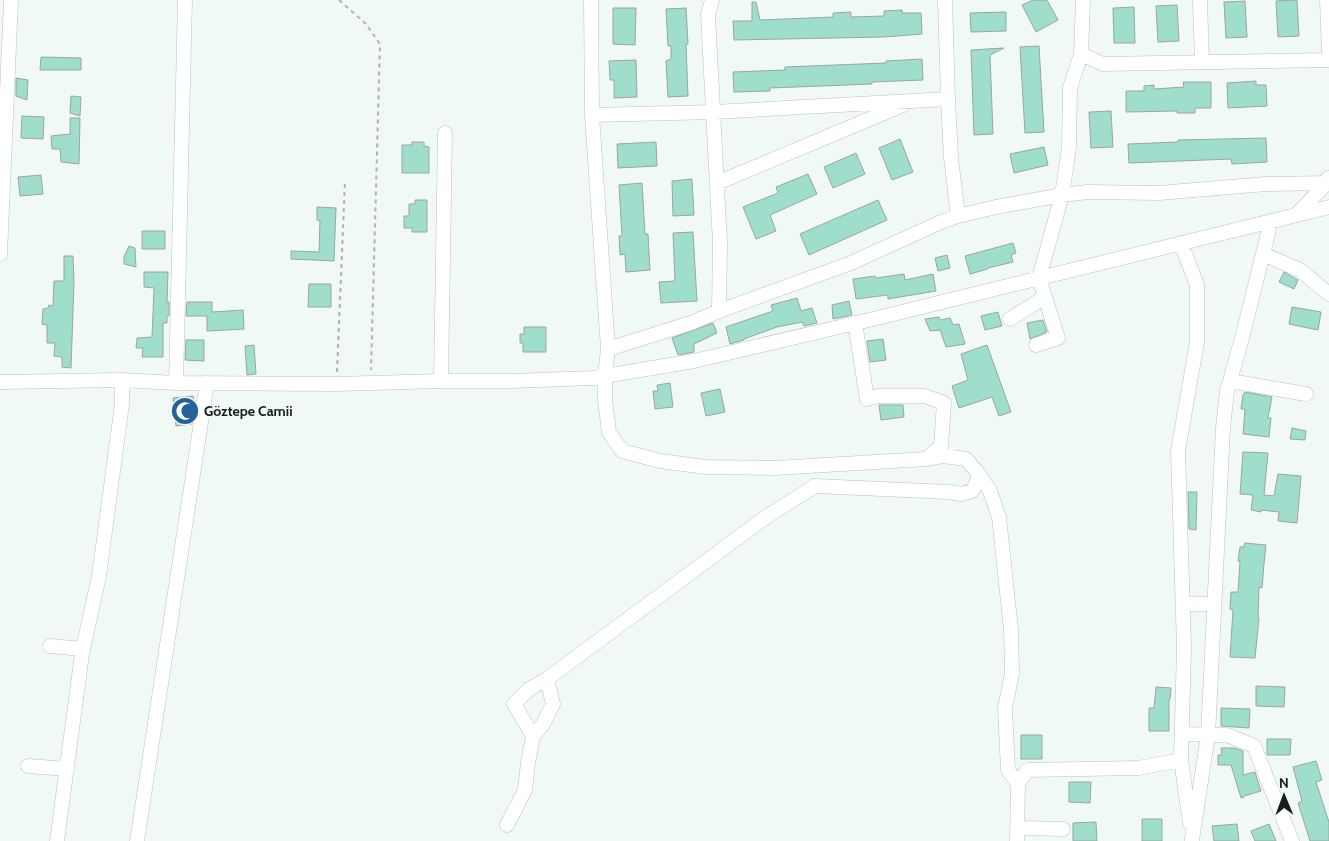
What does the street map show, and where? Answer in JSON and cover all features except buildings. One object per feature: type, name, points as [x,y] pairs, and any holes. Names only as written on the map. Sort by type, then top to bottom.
[{"type":"street","points":[[0,254],[11,0]]},
{"type":"street","points":[[176,383],[185,0]]},
{"type":"street","points":[[591,0],[592,115],[608,349],[605,400],[609,432],[622,451],[660,461],[706,467],[775,468],[926,459],[943,456],[966,459],[990,491],[999,517],[1011,630],[1012,674],[1006,708],[1008,770],[1018,784]]},
{"type":"street","points":[[712,0],[708,15],[720,244],[719,311]]},
{"type":"street","points":[[945,0],[948,99],[958,216]]},
{"type":"street","points":[[1036,345],[1058,338],[1039,278],[1062,195],[1069,148],[1070,88],[1081,54],[1083,0]]},
{"type":"street","points":[[1200,0],[1202,62]]},
{"type":"street","points":[[1327,0],[1329,51]]},
{"type":"street","points":[[1081,54],[1103,64],[1329,60]]},
{"type":"street","points":[[592,115],[714,112],[948,99]]},
{"type":"street","points":[[717,183],[912,101]]},
{"type":"street","points":[[441,381],[445,133]]},
{"type":"street","points":[[608,349],[691,322],[851,262],[958,216],[996,207],[1088,192],[1159,193],[1328,179]]},
{"type":"street","points":[[1296,215],[1328,179]]},
{"type":"street","points":[[0,382],[122,380],[176,383],[336,384],[593,378],[694,361],[1329,207]]},
{"type":"street","points":[[1192,840],[1208,735],[1223,428],[1227,391],[1271,221]]},
{"type":"street","points":[[1181,243],[1197,285],[1197,342],[1178,451],[1184,647],[1181,760],[1192,840]]},
{"type":"street","points":[[1263,254],[1300,270],[1329,294]]},
{"type":"street","points":[[1010,319],[1045,297]]},
{"type":"street","points":[[854,323],[867,400],[878,396],[925,396],[944,403],[941,446],[926,459]]},
{"type":"street","points":[[57,841],[83,649],[99,576],[122,404],[122,380]]},
{"type":"street","points":[[1230,381],[1306,394]]},
{"type":"street","points":[[137,841],[207,383]]},
{"type":"street","points":[[533,736],[514,704],[529,689],[547,679],[766,517],[815,486],[961,494],[972,491],[978,480],[978,473]]},
{"type":"street","points":[[1183,604],[1214,604]]},
{"type":"street","points":[[50,646],[83,649]]},
{"type":"street","points":[[507,825],[525,790],[533,736],[543,724],[553,704],[547,679]]},
{"type":"street","points":[[1182,734],[1227,735],[1254,746],[1292,841]]},
{"type":"street","points":[[1064,829],[1017,834],[1018,784],[1027,770],[1138,768],[1181,760]]},
{"type":"street","points":[[28,766],[67,769]]},
{"type":"path","points":[[339,0],[366,24],[380,44],[371,382]]},
{"type":"path","points":[[336,384],[345,181]]},
{"type":"place","name":"Göztepe Camii","points":[[185,411]]}]
